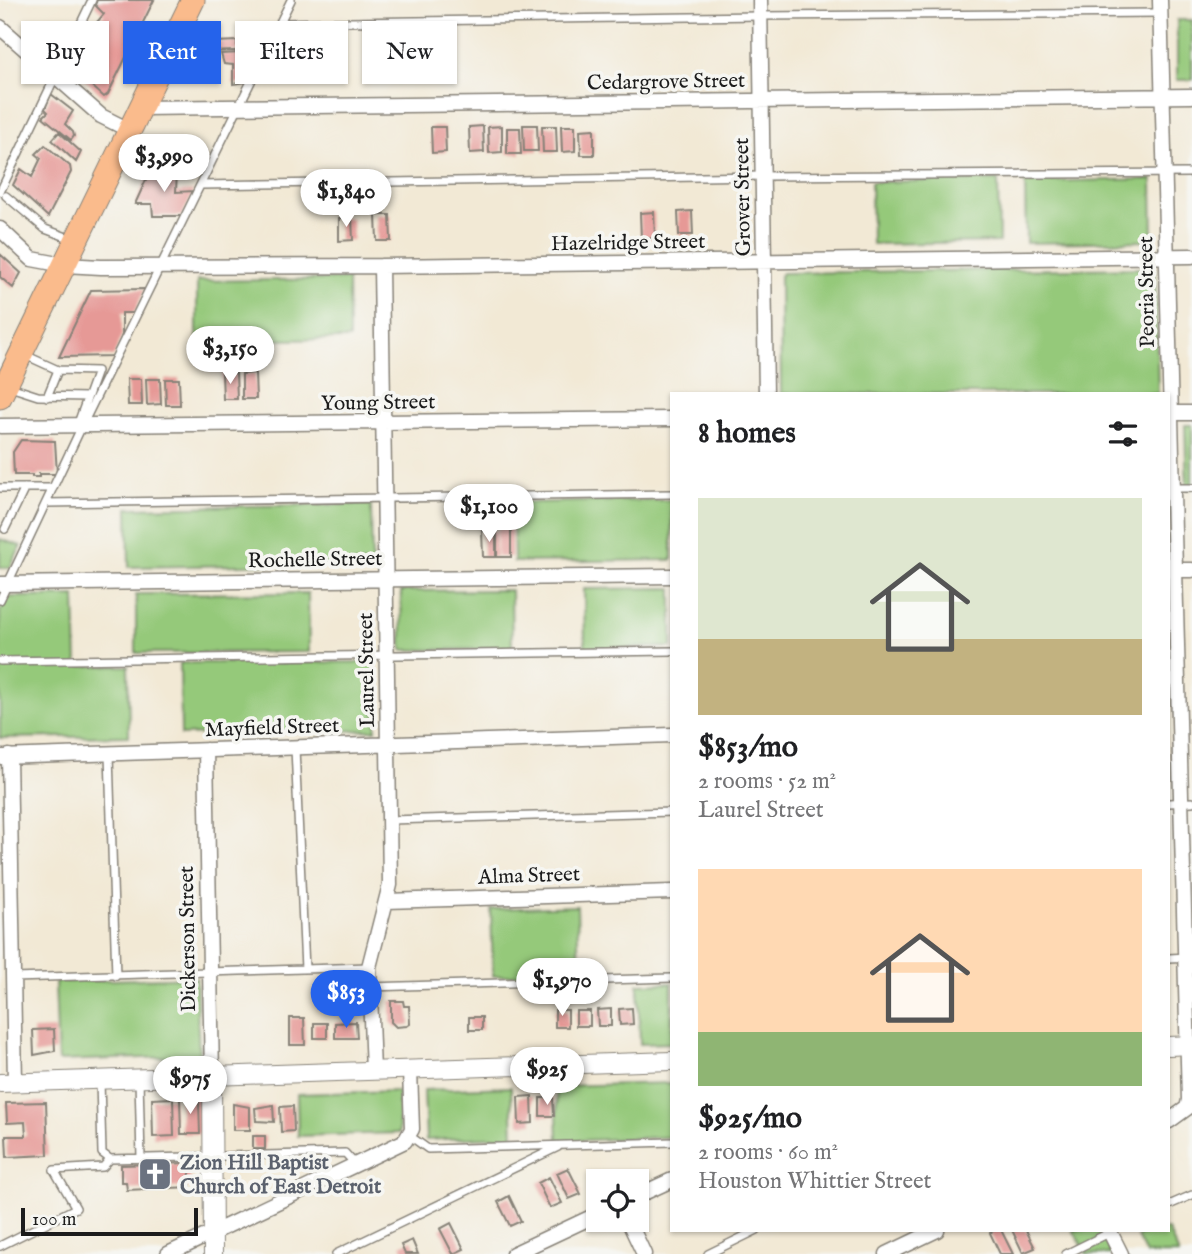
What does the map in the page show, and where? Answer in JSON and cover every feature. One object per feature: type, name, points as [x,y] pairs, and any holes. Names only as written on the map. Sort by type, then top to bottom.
[{"type":"main road","points":[[3,391],[193,0]]},
{"type":"street","name":"Grover Street","points":[[760,0],[766,392]]},
{"type":"street","name":"Peoria Street","points":[[1160,7],[1170,392]]},
{"type":"street","points":[[0,27],[21,46]]},
{"type":"street","points":[[64,84],[101,116],[130,130]]},
{"type":"street","name":"Cedargrove Street","points":[[141,107],[1192,96]]},
{"type":"street","name":"Hazelridge Street","points":[[0,229],[32,259],[64,265],[380,266],[1192,256]]},
{"type":"street","name":"Laurel Street","points":[[373,1071],[369,967],[390,885],[380,266]]},
{"type":"street","points":[[1170,413],[1192,413]]},
{"type":"street","name":"Peoria Street","points":[[1170,413],[1173,646],[1180,726],[1181,883],[1188,957],[1182,1046],[1187,1108],[1170,1121]]},
{"type":"street","name":"Young Street","points":[[0,426],[670,419]]},
{"type":"street","points":[[1172,570],[1192,570]]},
{"type":"street","name":"Rochelle Street","points":[[4,584],[670,576]]},
{"type":"street","name":"Mayfield Street","points":[[5,756],[670,735]]},
{"type":"street","name":"Dickerson Street","points":[[206,750],[213,1254]]},
{"type":"street","points":[[5,756],[6,918],[13,978],[7,994],[7,1082],[670,1061]]},
{"type":"street","name":"Alma Street","points":[[387,901],[670,892]]},
{"type":"street","points":[[168,1254],[405,1141],[412,1129],[410,1070]]},
{"type":"street","points":[[649,1191],[670,1181]]},
{"type":"street","points":[[513,1254],[586,1220]]},
{"type":"street","points":[[634,1232],[645,1254]]},
{"type":"street","points":[[887,1254],[933,1232]]},
{"type":"street","points":[[1112,1232],[1121,1254]]},
{"type":"lane","points":[[82,21],[92,0]]},
{"type":"lane","points":[[281,21],[291,0]]},
{"type":"lane","points":[[348,22],[1160,7]]},
{"type":"lane","points":[[53,84],[3,194],[45,229],[76,241]]},
{"type":"lane","points":[[0,600],[4,584],[46,503],[80,426],[162,267],[251,84]]},
{"type":"lane","points":[[201,185],[762,176],[1192,173]]},
{"type":"lane","points":[[21,353],[58,370],[97,371],[80,426]]},
{"type":"lane","points":[[47,397],[58,370]]},
{"type":"lane","points":[[3,391],[47,397],[88,397]]},
{"type":"lane","points":[[0,488],[53,488]]},
{"type":"lane","points":[[5,529],[26,488]]},
{"type":"lane","points":[[1171,488],[1192,488]]},
{"type":"lane","points":[[46,503],[670,494]]},
{"type":"lane","points":[[0,661],[670,651]]},
{"type":"lane","points":[[295,747],[305,970]]},
{"type":"lane","points":[[110,753],[116,975]]},
{"type":"lane","points":[[390,820],[670,812]]},
{"type":"lane","points":[[1170,958],[1188,957]]},
{"type":"lane","points":[[13,978],[369,967]]},
{"type":"lane","points":[[370,987],[670,978]]},
{"type":"lane","points":[[139,1078],[141,1158]]},
{"type":"lane","points":[[100,1079],[103,1153],[110,1159],[345,1153],[356,1165]]},
{"type":"lane","points":[[410,1136],[428,1149],[670,1142]]},
{"type":"lane","points":[[336,1254],[562,1145]]},
{"type":"lane","points":[[0,1246],[76,1208],[54,1170],[103,1167],[110,1159]]},
{"type":"lane","points":[[1170,1205],[1192,1195]]},
{"type":"lane","points":[[708,1254],[753,1232]]},
{"type":"lane","points":[[1066,1254],[1110,1232]]},
{"type":"green space","points":[[1177,20],[1192,20],[1192,80],[1177,80]]},
{"type":"green space","points":[[1152,179],[1153,241],[1026,243],[1025,182]]},
{"type":"green space","points":[[998,180],[999,242],[872,244],[871,182]]},
{"type":"green space","points":[[1155,268],[1158,392],[781,392],[782,273]]},
{"type":"green space","points":[[348,279],[349,339],[197,341],[197,281]]},
{"type":"green space","points":[[1185,425],[1192,425],[1192,489],[1187,489]]},
{"type":"green space","points":[[670,500],[670,560],[514,562],[513,503]]},
{"type":"green space","points":[[371,504],[372,563],[129,567],[128,508]]},
{"type":"green space","points":[[0,539],[21,546],[10,568],[0,568]]},
{"type":"green space","points":[[670,588],[670,647],[585,649],[584,589]]},
{"type":"green space","points":[[511,590],[512,649],[402,650],[401,591]]},
{"type":"green space","points":[[308,593],[309,652],[136,653],[136,594]]},
{"type":"green space","points":[[75,596],[77,666],[128,666],[129,736],[0,738],[0,612],[7,597]]},
{"type":"green space","points":[[374,662],[376,730],[181,735],[180,663]]},
{"type":"green space","points":[[577,906],[579,973],[493,976],[491,909]]},
{"type":"green space","points":[[196,977],[199,1056],[58,1061],[55,982]]},
{"type":"green space","points":[[670,983],[670,1043],[640,1044],[638,984]]},
{"type":"green space","points":[[670,1083],[670,1137],[558,1141],[556,1086]]},
{"type":"green space","points":[[511,1087],[513,1136],[426,1140],[424,1090]]},
{"type":"green space","points":[[398,1091],[399,1133],[298,1136],[297,1094]]},
{"type":"green space","points":[[1074,1232],[1100,1232],[1111,1254],[1087,1254]]},
{"type":"green space","points":[[1147,1232],[1169,1232],[1179,1254],[1146,1254],[1137,1237]]},
{"type":"building","points":[[97,0],[154,0],[144,21],[123,21],[123,63],[104,97],[90,84],[109,84],[109,21],[98,21],[104,14],[95,5]]},
{"type":"building","points":[[235,41],[235,51],[221,52],[221,42]]},
{"type":"building","points":[[235,53],[235,84],[233,65],[224,64],[221,54]]},
{"type":"building","points":[[51,94],[73,111],[65,124],[73,132],[71,140],[43,117],[48,112],[45,109]]},
{"type":"building","points":[[523,125],[537,125],[538,151],[524,151]]},
{"type":"building","points":[[483,126],[484,152],[470,153],[469,127]]},
{"type":"building","points":[[502,126],[502,152],[489,153],[488,127]]},
{"type":"building","points":[[542,126],[556,126],[557,152],[543,152]]},
{"type":"building","points":[[561,126],[575,126],[575,151],[562,152]]},
{"type":"building","points":[[431,127],[445,127],[446,152],[432,153]]},
{"type":"building","points":[[507,128],[520,128],[521,154],[507,154]]},
{"type":"building","points":[[594,129],[594,155],[581,155],[580,130]]},
{"type":"building","points":[[59,132],[81,152],[76,162],[52,140]]},
{"type":"building","points":[[45,145],[70,166],[71,172],[48,217],[13,185],[21,169],[32,177],[41,158],[36,154]]},
{"type":"building","points":[[150,171],[177,171],[176,192],[194,191],[182,216],[153,216],[152,204],[135,204]]},
{"type":"building","points":[[692,211],[693,235],[679,235],[678,212]]},
{"type":"building","points":[[654,212],[655,238],[641,239],[640,213]]},
{"type":"building","points":[[376,215],[390,215],[391,241],[377,241]]},
{"type":"building","points":[[339,218],[352,218],[353,240],[339,241]]},
{"type":"building","points":[[0,254],[21,273],[13,288],[0,277]]},
{"type":"building","points":[[145,289],[134,313],[122,313],[122,335],[114,356],[59,357],[91,290]]},
{"type":"building","points":[[222,373],[236,373],[237,399],[223,399]]},
{"type":"building","points":[[255,373],[256,399],[242,399],[242,374]]},
{"type":"building","points":[[127,379],[141,379],[142,405],[128,405]]},
{"type":"building","points":[[146,379],[160,379],[161,404],[147,405]]},
{"type":"building","points":[[165,379],[179,379],[180,405],[166,405]]},
{"type":"building","points":[[21,440],[55,441],[57,474],[39,474],[39,477],[14,475],[13,452]]},
{"type":"building","points":[[511,528],[511,557],[497,557],[497,529]]},
{"type":"building","points":[[482,531],[496,531],[496,557],[483,557]]},
{"type":"building","points":[[391,1001],[403,1001],[404,1006],[409,1006],[410,1024],[396,1027],[391,1022]]},
{"type":"building","points":[[632,1008],[633,1024],[620,1025],[619,1009]]},
{"type":"building","points":[[611,1009],[611,1026],[598,1026],[597,1010]]},
{"type":"building","points":[[555,1010],[568,1010],[568,1027],[555,1027]]},
{"type":"building","points":[[576,1011],[590,1011],[590,1026],[576,1026]]},
{"type":"building","points":[[469,1017],[482,1017],[482,1030],[469,1030]]},
{"type":"building","points":[[290,1018],[304,1018],[305,1045],[290,1045]]},
{"type":"building","points":[[356,1022],[357,1038],[335,1038],[335,1023]]},
{"type":"building","points":[[314,1023],[327,1023],[327,1038],[314,1038]]},
{"type":"building","points":[[54,1029],[55,1051],[34,1055],[33,1030]]},
{"type":"building","points":[[532,1096],[533,1123],[519,1124],[518,1097]]},
{"type":"building","points":[[195,1097],[199,1100],[200,1134],[181,1134],[180,1098]]},
{"type":"building","points":[[173,1098],[174,1136],[153,1137],[152,1099]]},
{"type":"building","points":[[540,1098],[553,1098],[554,1116],[540,1116]]},
{"type":"building","points":[[46,1102],[48,1155],[7,1157],[6,1136],[26,1136],[25,1122],[7,1123],[6,1103]]},
{"type":"building","points":[[233,1104],[250,1107],[250,1130],[233,1130]]},
{"type":"building","points":[[273,1105],[274,1122],[256,1121],[255,1108]]},
{"type":"building","points":[[293,1106],[294,1131],[281,1132],[280,1107]]},
{"type":"building","points":[[253,1136],[265,1136],[265,1149],[253,1149]]},
{"type":"building","name":"Zion Hill Baptist Church of East Detroit","points":[[190,1163],[190,1187],[127,1190],[126,1182],[121,1182],[121,1165]]},
{"type":"building","points":[[568,1168],[581,1194],[569,1199],[557,1173]]},
{"type":"building","points":[[549,1177],[562,1203],[550,1208],[538,1183]]},
{"type":"building","points":[[509,1196],[521,1221],[510,1226],[498,1202]]},
{"type":"building","points":[[451,1223],[464,1249],[453,1254],[440,1229]]},
{"type":"building","points":[[1002,1232],[1013,1254],[1000,1254],[990,1233]]},
{"type":"building","points":[[1013,1232],[1027,1232],[1035,1248],[1023,1253]]},
{"type":"building","points":[[412,1240],[418,1254],[405,1254],[401,1245]]},
{"type":"place","name":"Zion Hill Baptist Church of East Detroit","points":[[155,1174]]}]
